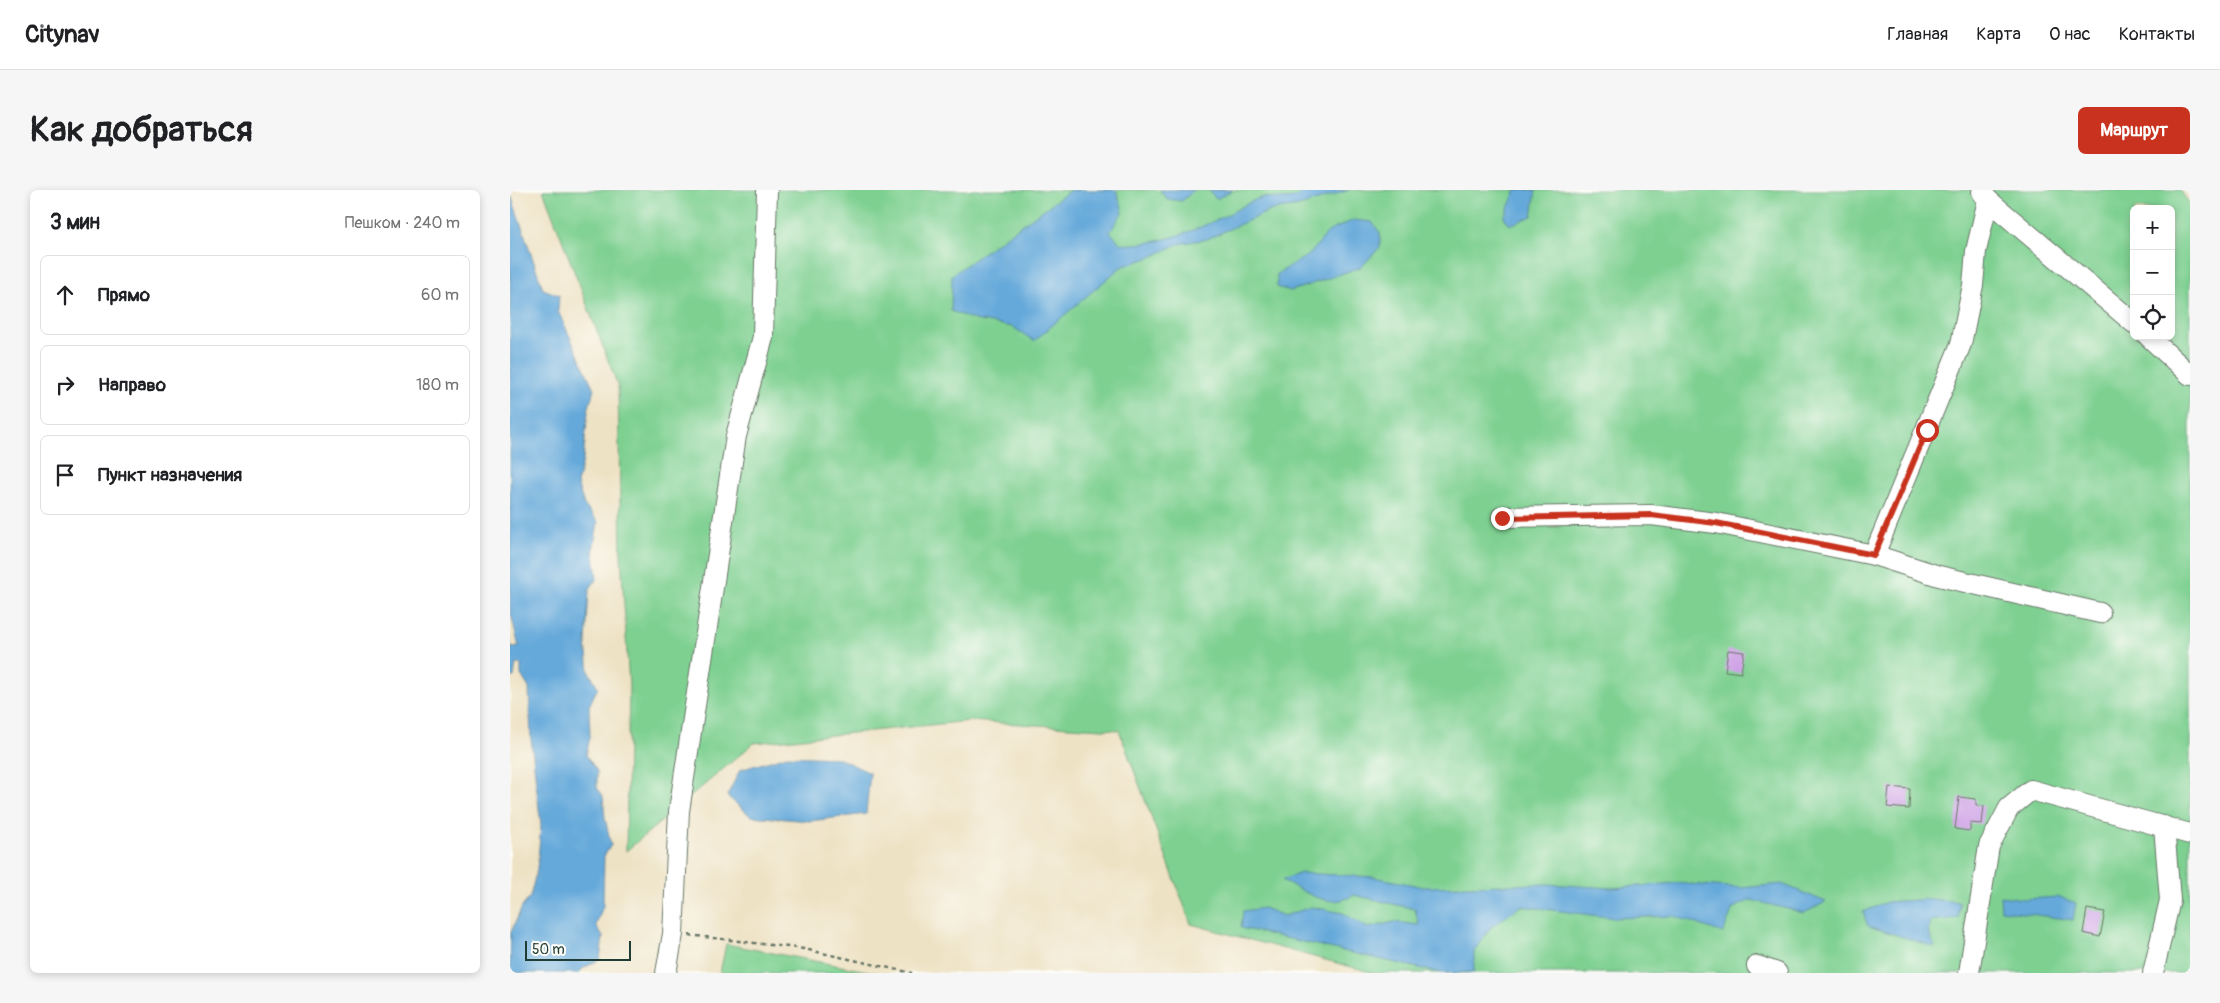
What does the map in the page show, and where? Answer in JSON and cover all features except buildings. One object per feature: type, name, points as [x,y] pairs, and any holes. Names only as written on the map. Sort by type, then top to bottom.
[{"type":"street","points":[[666,973],[673,934],[679,811],[736,436],[763,337],[767,190]]},
{"type":"street","points":[[1985,195],[2130,321]]},
{"type":"street","points":[[1874,555],[1961,344],[1985,195]]},
{"type":"street","points":[[2152,340],[2190,375]]},
{"type":"street","points":[[1502,518],[1651,515],[1716,523],[1874,555],[1939,576],[2100,614]]},
{"type":"street","points":[[1969,973],[1989,846],[2009,808],[2032,790],[2190,834]]},
{"type":"street","points":[[2153,973],[2170,900],[2164,826]]},
{"type":"street","points":[[1757,966],[1777,973]]},
{"type":"path","points":[[673,934],[804,948],[912,973]]},
{"type":"green space","points":[[543,190],[2180,190],[2190,204],[2190,973],[1374,973],[1191,924],[1119,730],[969,721],[754,743],[626,851],[629,686],[621,555],[618,386]]},
{"type":"green space","points":[[726,944],[877,973],[720,973]]},
{"type":"water","points":[[1071,190],[1116,190],[1123,211],[1110,232],[1121,244],[1135,244],[1162,240],[1188,232],[1261,198],[1289,199],[1299,195],[1304,190],[1349,190],[1299,206],[1272,210],[1207,239],[1178,244],[1151,257],[1121,267],[1034,341],[1013,327],[975,320],[951,311],[952,275]]},
{"type":"water","points":[[1160,190],[1194,190],[1182,201],[1167,199]]},
{"type":"water","points":[[1209,190],[1233,190],[1216,199]]},
{"type":"water","points":[[1516,190],[1536,190],[1532,216],[1510,225],[1504,217]]},
{"type":"water","points":[[510,192],[543,289],[559,295],[558,311],[594,389],[588,411],[583,460],[577,483],[584,505],[598,522],[593,550],[597,578],[589,590],[586,643],[589,672],[598,687],[589,706],[590,737],[586,755],[597,771],[597,788],[603,796],[605,818],[611,845],[604,856],[603,906],[596,925],[603,937],[600,959],[582,969],[580,973],[510,973],[511,932],[522,907],[530,897],[537,869],[541,826],[531,739],[529,688],[521,675],[521,664],[516,664],[514,677],[510,677],[510,641],[512,648],[519,647],[510,610]]},
{"type":"water","points":[[1354,220],[1372,222],[1380,233],[1380,247],[1361,267],[1291,291],[1277,287],[1277,274],[1310,254],[1329,231]]},
{"type":"water","points":[[787,756],[838,758],[870,773],[866,814],[810,821],[751,816],[727,796],[740,770]]},
{"type":"water","points":[[1301,873],[1374,877],[1424,887],[1547,884],[1612,888],[1676,883],[1741,888],[1782,884],[1826,902],[1804,913],[1751,900],[1733,908],[1723,933],[1674,916],[1615,918],[1521,906],[1491,927],[1474,951],[1474,972],[1441,973],[1241,928],[1243,911],[1264,908],[1284,916],[1311,907],[1343,913],[1368,928],[1394,922],[1419,925],[1415,909],[1354,895],[1335,901],[1326,900],[1309,894],[1282,880]]},
{"type":"water","points":[[2000,896],[2025,899],[2059,897],[2076,903],[2073,920],[2001,910]]},
{"type":"water","points":[[1930,899],[1960,902],[1958,918],[1930,921],[1928,931],[1935,947],[1868,926],[1863,912],[1887,902]]},
{"type":"route","points":[[1502,518],[1651,515],[1716,523],[1874,555],[1927,430]]}]
